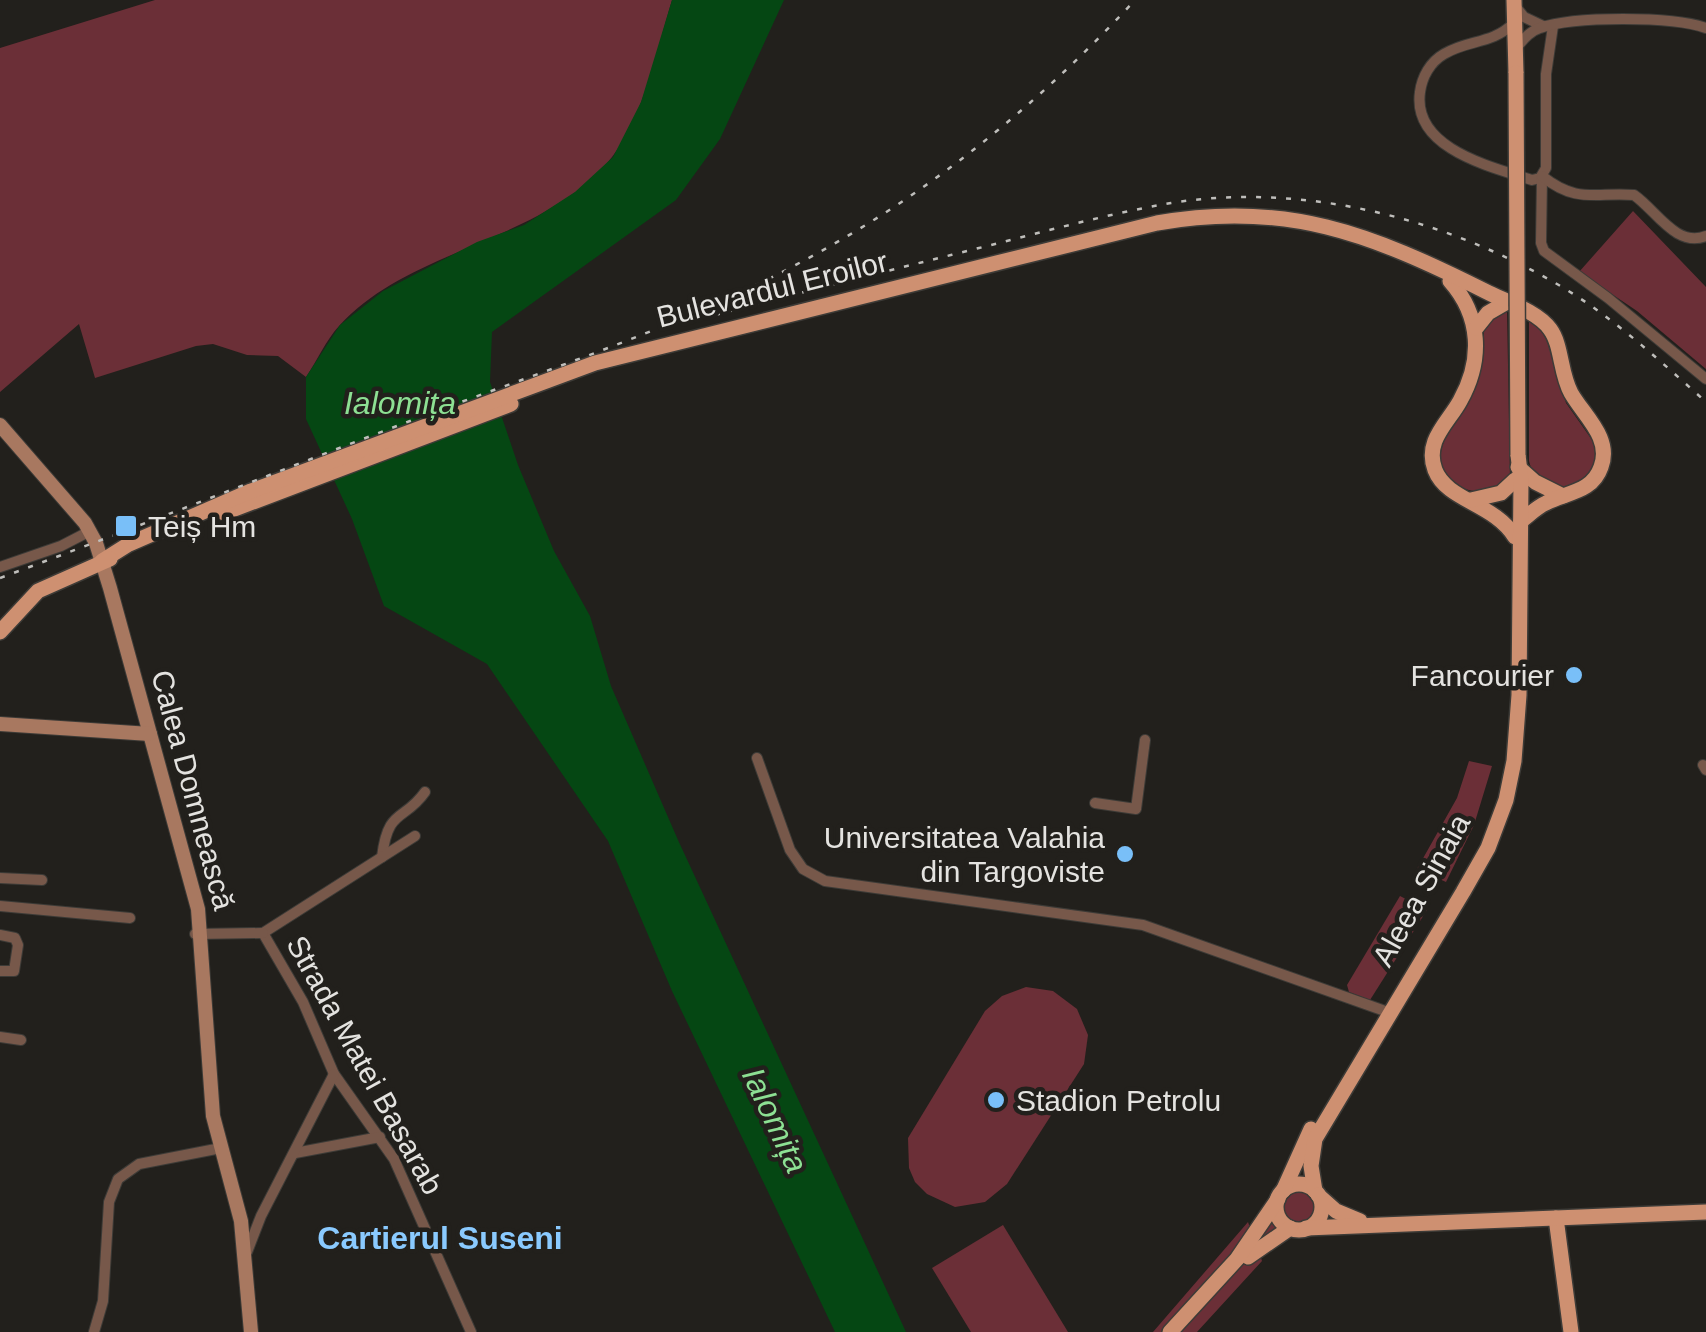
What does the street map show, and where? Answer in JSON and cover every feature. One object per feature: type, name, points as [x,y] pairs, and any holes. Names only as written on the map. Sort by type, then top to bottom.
[{"type":"main road","name":"Aleea Sinaia","points":[[1298,1228],[1320,1215],[1311,1174],[1312,1146],[1488,848],[1503,809],[1514,761],[1519,707],[1515,9]]},
{"type":"main road","name":"Bulevardul Eroilor","points":[[0,632],[38,592],[128,544],[550,383],[675,341],[1083,240],[1209,216],[1280,216],[1324,224],[1382,244],[1478,288],[1550,328],[1562,375],[1595,426],[1603,446],[1602,466],[1584,488],[1544,503],[1518,529]]},
{"type":"main road","name":"Bulevardul Eroilor","points":[[550,383],[1180,226],[1244,221],[1310,228],[1355,240],[1450,281],[1478,288]]},
{"type":"main road","points":[[1450,281],[1475,319]]},
{"type":"main road","points":[[1478,288],[1470,378],[1460,402],[1435,438],[1432,461],[1441,482],[1455,494],[1518,529]]},
{"type":"main road","points":[[1475,319],[1508,302]]},
{"type":"main road","points":[[0,425],[77,512],[102,561]]},
{"type":"main road","points":[[1471,500],[1501,494],[1517,467],[1535,482],[1563,496]]},
{"type":"main road","name":"Aleea Sinaia","points":[[1218,1282],[1252,1241],[1280,1195],[1314,1126],[1475,858],[1502,792],[1511,720],[1518,529]]},
{"type":"main road","name":"Calea Domnească","points":[[102,561],[104,590],[147,734]]},
{"type":"main road","name":"Calea Domnească","points":[[102,561],[198,934],[218,1148],[245,1232],[248,1332]]},
{"type":"main road","points":[[0,724],[147,734]]},
{"type":"main road","name":"Calea Domnească","points":[[218,1148],[245,1232],[248,1332]]},
{"type":"main road","points":[[1298,1228],[1280,1219],[1280,1195],[1302,1184],[1341,1215],[1374,1224]]},
{"type":"main road","points":[[1170,1332],[1218,1282],[1258,1248],[1298,1228],[1706,1212]]},
{"type":"main road","points":[[1556,1218],[1571,1332]]},
{"type":"street","points":[[1542,176],[1532,180],[1460,153],[1438,140],[1423,119],[1419,96],[1431,65],[1448,52],[1492,40],[1515,9],[1548,26]]},
{"type":"street","points":[[1492,40],[1516,52],[1532,32],[1548,26],[1652,18],[1706,28]]},
{"type":"street","points":[[1548,26],[1546,168],[1542,176],[1544,251],[1706,378]]},
{"type":"street","points":[[1542,176],[1564,191],[1580,196],[1634,195],[1679,235],[1692,240],[1706,236]]},
{"type":"street","points":[[0,567],[61,546],[90,531]]},
{"type":"street","points":[[1094,804],[1136,808],[1145,740]]},
{"type":"street","points":[[757,758],[790,850],[803,869],[825,881],[1142,925],[1385,1010]]},
{"type":"street","points":[[382,857],[396,816],[425,792]]},
{"type":"street","points":[[263,933],[415,836]]},
{"type":"street","points":[[0,878],[42,880]]},
{"type":"street","points":[[0,906],[130,918]]},
{"type":"street","name":"Strada Matei Basarab","points":[[198,934],[263,933],[303,1002],[334,1074],[394,1159],[471,1332]]},
{"type":"street","points":[[0,935],[15,938],[18,944],[14,971],[0,971]]},
{"type":"street","points":[[0,1037],[21,1040]]},
{"type":"street","points":[[245,1232],[261,1216],[334,1074]]},
{"type":"street","points":[[295,1153],[380,1137]]},
{"type":"street","points":[[94,1332],[103,1302],[109,1202],[118,1179],[139,1164],[218,1148]]},
{"type":"street","points":[[238,1209],[250,1216],[261,1216]]},
{"type":"shaded area","points":[[155,0],[672,0],[641,102],[612,157],[584,185],[551,208],[402,279],[368,300],[334,332],[306,377],[278,356],[247,355],[213,344],[95,378],[79,324],[0,392],[0,48]]},
{"type":"shaded area","points":[[1633,211],[1706,287],[1706,369],[1637,311],[1579,272]]},
{"type":"shaded area","points":[[1507,309],[1510,476],[1507,484],[1500,487],[1469,490],[1445,473],[1442,448],[1477,383],[1484,321]]},
{"type":"shaded area","points":[[1529,321],[1544,329],[1566,403],[1597,447],[1588,476],[1566,488],[1543,482],[1529,461]]},
{"type":"shaded area","points":[[1469,761],[1492,766],[1474,825],[1446,882],[1417,869],[1457,798]]},
{"type":"shaded area","points":[[1400,896],[1427,910],[1370,1000],[1349,992],[1347,985]]},
{"type":"shaded area","name":"Stadion Petrolu","points":[[1026,987],[1053,991],[1077,1009],[1088,1035],[1084,1064],[1007,1184],[985,1202],[955,1207],[927,1194],[915,1182],[909,1168],[908,1138],[985,1011],[1002,996]]},
{"type":"shaded area","points":[[1299,1190],[1311,1195],[1316,1207],[1311,1219],[1299,1224],[1287,1219],[1282,1207],[1287,1195]]},
{"type":"shaded area","points":[[1271,1218],[1277,1228],[1257,1246],[1262,1261],[1197,1332],[1153,1332],[1248,1222],[1254,1239]]},
{"type":"shaded area","points":[[1003,1225],[1068,1332],[971,1332],[932,1268]]},
{"type":"water","name":"Ialomița","points":[[672,0],[784,0],[720,139],[676,200],[492,332],[490,382],[518,465],[554,551],[590,616],[611,686],[678,840],[906,1332],[835,1332],[672,991],[608,841],[487,664],[384,606],[352,519],[306,419],[306,377],[340,325],[383,291],[477,242],[524,225],[575,192],[613,157],[641,102]]},
{"type":"railway","points":[[0,578],[610,347],[756,285],[850,235],[938,176],[1021,111],[1135,0]]},
{"type":"railway","points":[[715,315],[1171,203],[1221,198],[1321,202],[1420,224],[1513,261],[1597,310],[1706,402]]},
{"type":"place","name":"Teiș Hm","points":[[126,526]]},
{"type":"place","name":"Fancourier","points":[[1574,675]]},
{"type":"place","name":"Universitatea Valahia din Targoviste","points":[[1125,854]]},
{"type":"place","name":"Stadion Petrolu","points":[[996,1100]]},
{"type":"district","name":"Cartierul Suseni","points":[[440,1238]]}]
